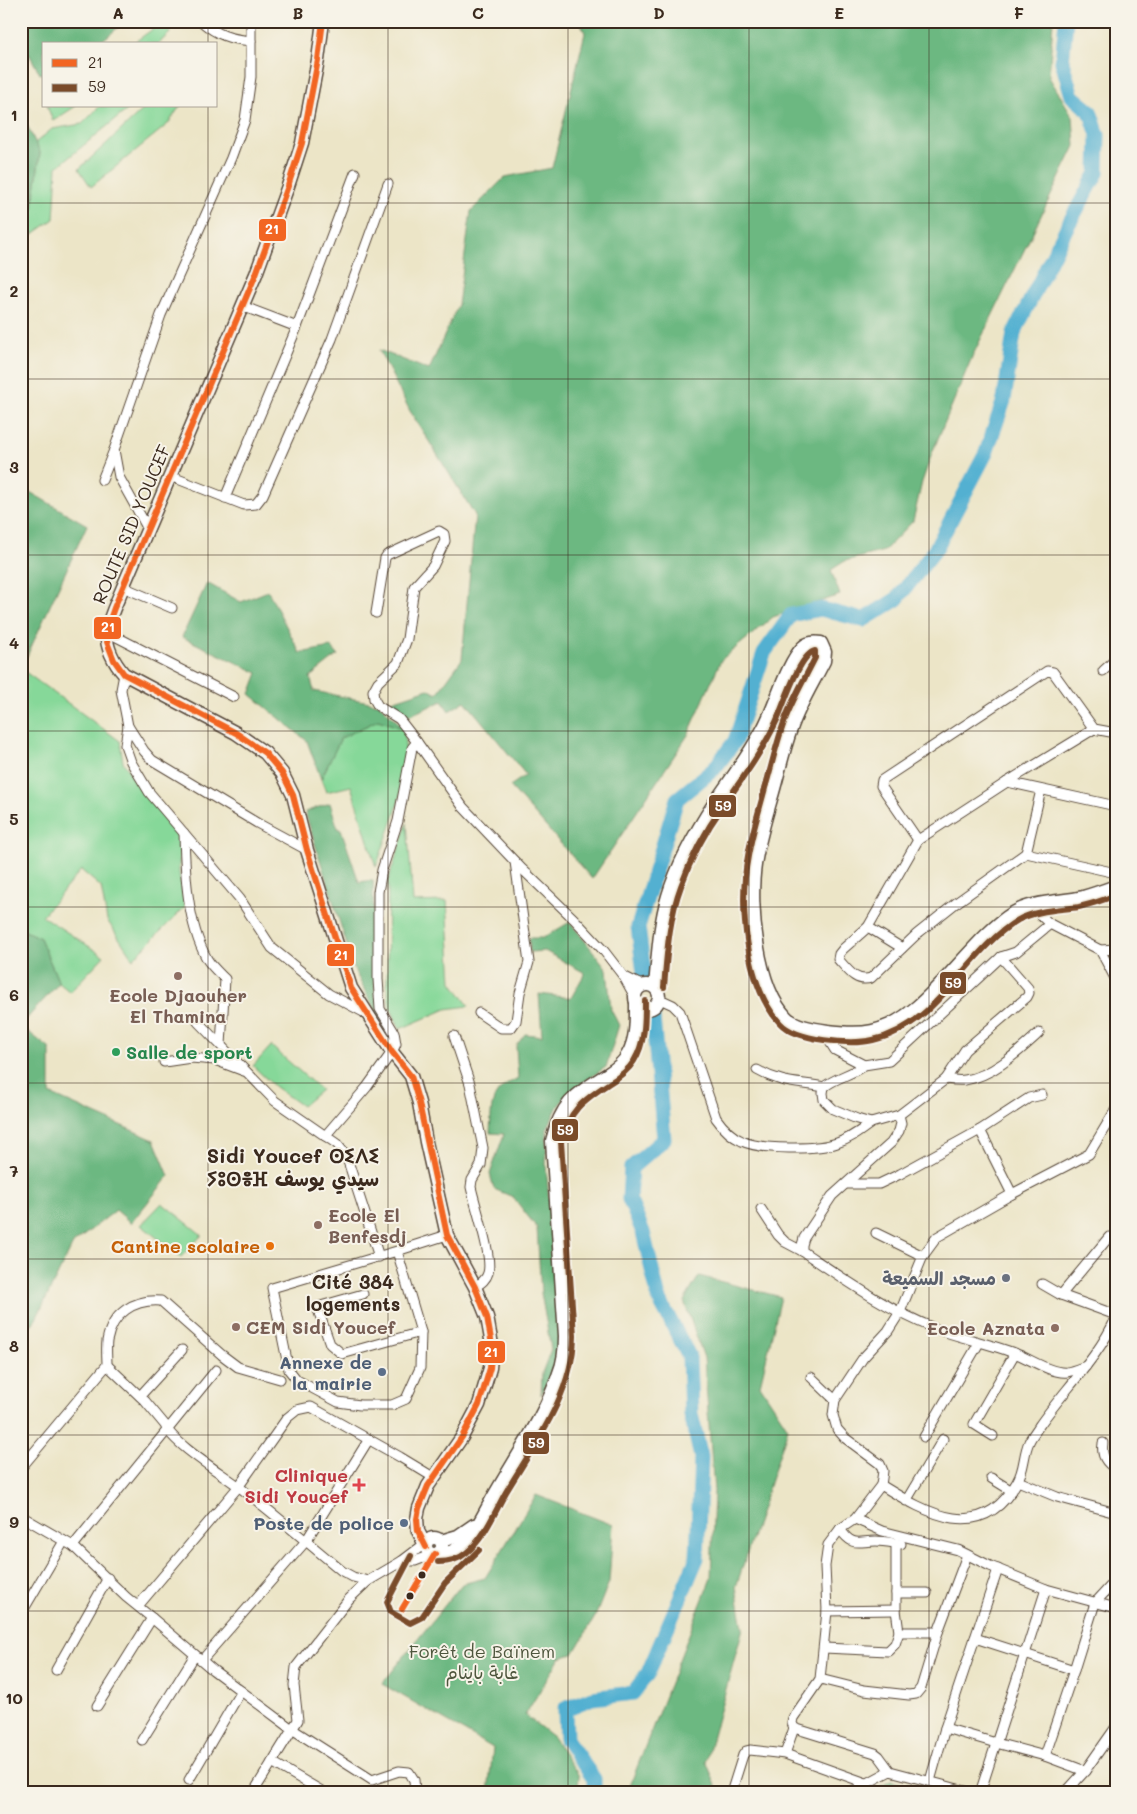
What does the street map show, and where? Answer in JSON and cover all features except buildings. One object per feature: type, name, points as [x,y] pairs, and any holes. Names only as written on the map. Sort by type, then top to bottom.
[{"type":"main road","name":"ROUTE SID YOUCEF","points":[[124,674],[117,666],[110,651],[106,632],[123,587],[242,306],[285,195],[302,143],[318,60],[323,21]]},
{"type":"main road","points":[[649,985],[667,897],[680,863],[715,802],[752,748],[764,727],[790,668],[803,648],[809,643],[821,643],[826,652],[824,661],[791,729],[754,865],[753,910],[759,955],[768,985],[777,1004],[788,1019],[805,1027],[822,1031],[871,1032],[895,1023],[925,1000],[982,940],[1014,913],[1030,906],[1085,897],[1116,886]]},
{"type":"main road","points":[[124,674],[236,733],[265,753],[282,773],[293,795],[307,850],[351,988],[392,1052],[411,1076],[417,1094],[447,1234],[475,1287],[487,1317],[492,1344],[490,1368],[480,1404],[471,1422],[433,1477],[419,1508],[432,1545],[448,1553],[457,1549],[470,1536],[480,1520],[549,1398],[559,1374],[565,1352],[565,1336],[552,1152],[555,1128],[568,1103],[579,1092],[623,1062],[629,1053],[636,1025],[635,999],[639,987],[649,985],[659,992],[656,1003],[633,1041]]},
{"type":"main road","points":[[635,999],[644,1009],[656,1003]]},
{"type":"street","points":[[201,21],[210,29],[229,38],[251,41]]},
{"type":"street","points":[[102,480],[161,315],[231,158],[245,120],[251,77],[251,21]]},
{"type":"street","points":[[225,498],[297,328],[355,173]]},
{"type":"street","points":[[170,476],[244,506],[256,504],[264,496],[332,338],[388,184]]},
{"type":"street","points":[[242,306],[297,328]]},
{"type":"street","points":[[114,450],[119,477],[148,529]]},
{"type":"street","points":[[376,613],[387,555],[439,531],[444,534],[445,541],[433,566],[414,587],[407,639],[398,662],[378,682],[373,691],[374,699],[378,706],[399,719],[418,742],[463,807],[604,951],[624,977],[635,999]]},
{"type":"street","points":[[123,587],[172,608]]},
{"type":"street","points":[[106,632],[234,697]]},
{"type":"street","points":[[918,840],[881,786],[882,780],[1047,671],[1053,672],[1094,729]]},
{"type":"street","points":[[124,674],[121,690],[128,726],[126,745],[131,762],[149,792],[240,899],[272,948],[329,994],[367,1014]]},
{"type":"street","points":[[128,726],[152,760],[258,824],[307,850]]},
{"type":"street","points":[[1041,790],[1026,853],[956,903],[902,948],[871,978],[864,980],[857,978],[838,959],[839,954],[868,927],[918,840],[1094,729],[1116,733]]},
{"type":"street","points":[[325,1136],[367,1087],[396,1044],[394,1032],[380,1009],[379,1002],[378,892],[382,870],[398,821],[412,748],[418,742]]},
{"type":"street","points":[[1008,782],[1116,806]]},
{"type":"street","points":[[184,833],[184,866],[192,920],[207,960],[225,979],[221,1045]]},
{"type":"street","points":[[1026,853],[1116,873]]},
{"type":"street","points":[[479,1013],[501,1028],[511,1028],[516,1021],[520,994],[529,962],[515,862]]},
{"type":"street","points":[[1030,906],[1050,924],[1100,950],[1116,949]]},
{"type":"street","points":[[757,1070],[770,1077],[795,1084],[824,1087],[837,1078],[856,1072],[864,1065],[889,1061],[1001,957],[1016,952],[1050,924]]},
{"type":"street","points":[[868,927],[902,948]]},
{"type":"street","points":[[1100,950],[1116,980]]},
{"type":"street","points":[[656,1003],[673,1005],[680,1012],[716,1118],[724,1129],[732,1136],[744,1142],[762,1146],[818,1147],[836,1144],[856,1134],[870,1123],[900,1115],[946,1079],[964,1050],[1027,997],[1028,988],[1001,957]]},
{"type":"street","points":[[624,977],[637,984],[649,985]]},
{"type":"street","points":[[198,1022],[275,1101],[337,1144],[346,1155],[378,1257]]},
{"type":"street","points":[[822,1031],[834,1050],[864,1065]]},
{"type":"street","points":[[946,1079],[965,1080],[984,1073],[1003,1063],[1039,1034]]},
{"type":"street","points":[[454,1036],[470,1084],[483,1148],[481,1165],[472,1180],[471,1187],[488,1258],[489,1271],[486,1280],[475,1287]]},
{"type":"street","points":[[164,1062],[191,1058],[216,1060],[248,1073]]},
{"type":"street","points":[[824,1087],[824,1100],[833,1109],[870,1123]]},
{"type":"street","points":[[848,1184],[879,1184],[980,1130],[1029,1098],[1042,1095]]},
{"type":"street","points":[[784,1754],[794,1728],[792,1723],[794,1718],[820,1679],[826,1611],[825,1566],[831,1540],[840,1529],[855,1519],[881,1485],[883,1471],[880,1464],[845,1438],[837,1429],[833,1415],[835,1400],[863,1358],[888,1331],[900,1312],[923,1256],[937,1237],[1012,1194],[1089,1154],[1116,1110]]},
{"type":"street","points":[[802,1251],[804,1238],[832,1196],[848,1184],[858,1172],[891,1143],[899,1131],[900,1115]]},
{"type":"street","points":[[980,1130],[1012,1194]]},
{"type":"street","points":[[761,1209],[778,1235],[785,1242],[900,1312],[934,1328],[1015,1353],[1034,1363],[1063,1372],[1086,1366]]},
{"type":"street","points":[[876,1233],[923,1256]]},
{"type":"street","points":[[397,1251],[421,1332],[420,1368],[406,1399],[392,1406],[338,1402],[297,1380],[289,1370],[272,1288],[378,1257],[447,1234]]},
{"type":"street","points":[[1061,1295],[1109,1237]]},
{"type":"street","points":[[881,1485],[906,1501],[952,1519],[975,1519],[996,1508],[1006,1500],[1023,1470],[1029,1442],[1054,1406],[1103,1343],[1116,1316],[1061,1295],[1042,1284]]},
{"type":"street","points":[[363,1294],[317,1307],[330,1344],[342,1354],[421,1332]]},
{"type":"street","points":[[21,1468],[107,1365],[107,1342],[111,1328],[120,1314],[134,1303],[148,1300],[162,1301],[222,1356],[238,1367],[280,1379]]},
{"type":"street","points":[[924,1437],[979,1343]]},
{"type":"street","points":[[140,1396],[182,1350]]},
{"type":"street","points":[[993,1436],[974,1424],[1015,1353]]},
{"type":"street","points":[[107,1365],[140,1396],[165,1425],[167,1430],[180,1442],[239,1486],[342,1571],[368,1582]]},
{"type":"street","points":[[73,1546],[216,1370]]},
{"type":"street","points":[[811,1377],[835,1400]]},
{"type":"street","points":[[138,1606],[239,1486],[287,1418],[297,1410],[311,1407],[433,1477]]},
{"type":"street","points":[[142,1740],[199,1658],[306,1541],[369,1439]]},
{"type":"street","points":[[906,1501],[943,1439]]},
{"type":"street","points":[[1103,1443],[1102,1450],[1106,1462],[1116,1469]]},
{"type":"street","points":[[991,1478],[1012,1491]]},
{"type":"street","points":[[1018,1481],[1058,1497],[1116,1513]]},
{"type":"street","points":[[21,1516],[73,1546],[126,1597],[199,1658],[292,1729],[372,1780],[399,1771],[410,1772],[414,1780],[414,1793]]},
{"type":"street","points":[[855,1519],[882,1531],[958,1550],[1046,1590],[1116,1608]]},
{"type":"street","points":[[824,1648],[888,1651],[895,1644],[899,1632],[896,1610],[898,1543],[875,1541],[862,1544],[845,1537],[840,1529]]},
{"type":"street","points":[[21,1614],[64,1540]]},
{"type":"street","points":[[402,1561],[415,1561],[432,1545]]},
{"type":"street","points":[[253,1793],[298,1720],[294,1686],[296,1667],[349,1599],[368,1582],[432,1545]]},
{"type":"street","points":[[820,1679],[864,1690],[909,1695],[916,1694],[921,1688],[938,1632],[966,1555]]},
{"type":"street","points":[[930,1780],[945,1728],[998,1569]]},
{"type":"street","points":[[56,1670],[108,1578]]},
{"type":"street","points":[[1045,1756],[1095,1603],[1116,1580]]},
{"type":"street","points":[[980,1793],[1046,1590]]},
{"type":"street","points":[[896,1593],[927,1593]]},
{"type":"street","points":[[826,1611],[896,1610]]},
{"type":"street","points":[[97,1706],[152,1618]]},
{"type":"street","points":[[899,1632],[938,1632]]},
{"type":"street","points":[[975,1638],[1074,1670]]},
{"type":"street","points":[[189,1780],[242,1691]]},
{"type":"street","points":[[1065,1793],[1084,1771],[1116,1727]]},
{"type":"street","points":[[794,1728],[875,1753],[890,1771],[930,1780],[973,1793]]},
{"type":"street","points":[[945,1728],[1045,1756],[1084,1771]]},
{"type":"street","points":[[731,1793],[746,1751],[750,1750],[784,1754],[866,1784]]},
{"type":"street","points":[[272,1762],[325,1793]]},
{"type":"street","points":[[849,1793],[890,1771]]},
{"type":"green space","points":[[21,21],[126,21],[100,42],[42,42],[42,74],[40,74],[29,54],[21,58]]},
{"type":"green space","points":[[164,21],[167,21],[170,33],[160,42],[135,42]]},
{"type":"green space","points":[[580,21],[1053,21],[1049,77],[1073,117],[1075,146],[972,357],[932,453],[922,482],[913,521],[884,551],[845,561],[831,570],[840,595],[773,617],[721,660],[688,735],[592,879],[510,786],[526,775],[465,701],[449,711],[442,701],[406,717],[386,703],[428,689],[437,694],[462,659],[475,515],[410,411],[379,350],[429,370],[458,305],[471,211],[505,177],[552,168],[585,33]]},
{"type":"green space","points":[[48,108],[73,108],[53,121]]},
{"type":"green space","points":[[98,108],[130,108],[57,167],[54,219],[29,237],[40,153],[35,143],[52,129],[82,124]]},
{"type":"green space","points":[[145,108],[179,108],[168,124],[91,187],[79,169]]},
{"type":"green space","points":[[21,113],[40,152],[29,237],[21,244]]},
{"type":"green space","points":[[21,487],[87,525],[21,669]]},
{"type":"green space","points":[[207,583],[241,602],[268,591],[300,653],[331,647],[338,655],[310,677],[314,691],[379,704],[405,729],[378,720],[341,738],[321,779],[307,741],[250,694],[258,673],[182,637]]},
{"type":"green space","points":[[21,669],[120,741],[123,762],[146,798],[180,834],[179,872],[185,907],[133,959],[107,920],[101,887],[81,870],[42,916],[104,956],[70,992],[59,983],[40,938],[21,929]]},
{"type":"green space","points":[[378,720],[405,729],[405,747],[410,747],[404,783],[376,867],[351,786],[326,792],[321,779],[341,738]]},
{"type":"green space","points":[[330,803],[359,882],[373,880],[375,995],[391,1033],[377,1015],[355,971],[305,812]]},
{"type":"green space","points":[[407,823],[413,902],[447,901],[452,982],[469,1006],[446,1009],[400,1029],[390,1007],[387,984],[388,881]]},
{"type":"green space","points":[[570,922],[607,969],[611,1010],[619,1025],[606,1067],[572,1090],[558,1106],[547,1129],[546,1166],[561,1339],[554,1369],[541,1395],[542,1373],[551,1349],[541,1293],[537,1228],[513,1197],[494,1189],[490,1174],[504,1134],[490,1133],[492,1106],[497,1094],[518,1078],[516,1046],[525,1034],[542,1036],[539,994],[571,998],[585,973],[545,951],[530,952],[529,938],[543,938]]},
{"type":"green space","points":[[21,929],[40,938],[59,983],[21,1025]]},
{"type":"green space","points":[[21,1026],[50,1049],[50,1094],[154,1140],[169,1176],[131,1223],[116,1210],[73,1244],[36,1319],[21,1338]]},
{"type":"green space","points":[[271,1046],[321,1090],[302,1106],[275,1087],[253,1066]]},
{"type":"green space","points":[[162,1203],[202,1235],[181,1257],[141,1225]]},
{"type":"green space","points":[[699,1276],[781,1297],[760,1385],[788,1428],[736,1587],[743,1628],[706,1761],[717,1788],[716,1793],[627,1793],[711,1578],[714,1491],[704,1358],[684,1301]]},
{"type":"green space","name":"Forêt de Baïnem غابة باينام","points":[[536,1495],[613,1525],[609,1582],[595,1617],[573,1654],[560,1658],[525,1715],[553,1737],[579,1776],[578,1789],[576,1793],[488,1793],[493,1748],[382,1684],[462,1584],[485,1578]]},
{"type":"green space","points":[[891,1781],[933,1793],[869,1793]]},
{"type":"waterway","points":[[644,973],[638,927],[677,799],[714,769],[735,741],[764,653],[791,615],[821,609],[863,620],[897,599],[935,550],[986,453],[1004,400],[1014,333],[1067,227],[1097,173],[1098,135],[1090,111],[1072,96],[1062,62],[1066,21]]},
{"type":"waterway","points":[[594,1793],[594,1779],[566,1739],[565,1709],[592,1698],[633,1693],[648,1673],[697,1558],[701,1457],[691,1414],[689,1356],[659,1299],[643,1232],[629,1199],[631,1168],[664,1139],[653,1018]]},
{"type":"transit line","name":"21","points":[[323,21],[318,60],[302,143],[288,186],[256,274],[114,608],[108,625],[107,642],[114,660],[124,674],[236,733],[265,753],[282,773],[293,795],[307,850],[351,988],[392,1052],[411,1076],[419,1103],[447,1235],[475,1287],[487,1317],[492,1345],[490,1368],[479,1405],[462,1437],[428,1486],[419,1508],[417,1519],[418,1531],[426,1547]]},
{"type":"transit line","name":"59","points":[[664,987],[669,936],[674,910],[689,865],[699,844],[764,744],[776,722],[797,671],[809,654],[815,651],[815,658],[792,702],[780,735],[754,830],[745,875],[745,920],[752,966],[768,1007],[780,1023],[798,1034],[838,1042],[873,1040],[896,1032],[916,1020],[950,987],[982,950],[1018,920],[1040,912],[1079,907],[1116,895]]},
{"type":"transit line","name":"59","points":[[438,1562],[445,1562],[460,1557],[473,1547],[484,1533],[506,1492],[540,1437],[567,1378],[574,1336],[561,1142],[568,1122],[578,1108],[591,1096],[622,1074],[634,1061],[642,1040],[645,1001]]},
{"type":"transit line","name":"59","points":[[411,1556],[387,1602],[391,1612],[410,1623],[422,1617],[445,1583],[479,1550]]},
{"type":"transit line","name":"21","points":[[402,1609],[435,1554]]},
{"type":"place","name":"Ecole Djaouher El Thamina","points":[[178,976]]},
{"type":"place","name":"Salle de sport","points":[[116,1052]]},
{"type":"place","name":"Ecole El Benfesdj","points":[[318,1225]]},
{"type":"place","name":"Cantine scolaire","points":[[270,1246]]},
{"type":"place","name":"مسجد السميعة","points":[[1006,1278]]},
{"type":"place","name":"CEM Sidi Youcef","points":[[236,1327]]},
{"type":"place","name":"Ecole Aznata","points":[[1055,1328]]},
{"type":"place","name":"Annexe de la mairie","points":[[382,1372]]},
{"type":"place","name":"Clinique Sidi Youcef","points":[[359,1485]]},
{"type":"place","name":"Poste de police","points":[[404,1523]]},
{"type":"district","name":"Sidi Youcef ⵙⵉⴷⵉ ⵢⵓⵙⴻⴼ سيدي يوسف","points":[[293,1166]]},
{"type":"district","name":"Cité 384 logements","points":[[353,1292]]}]
